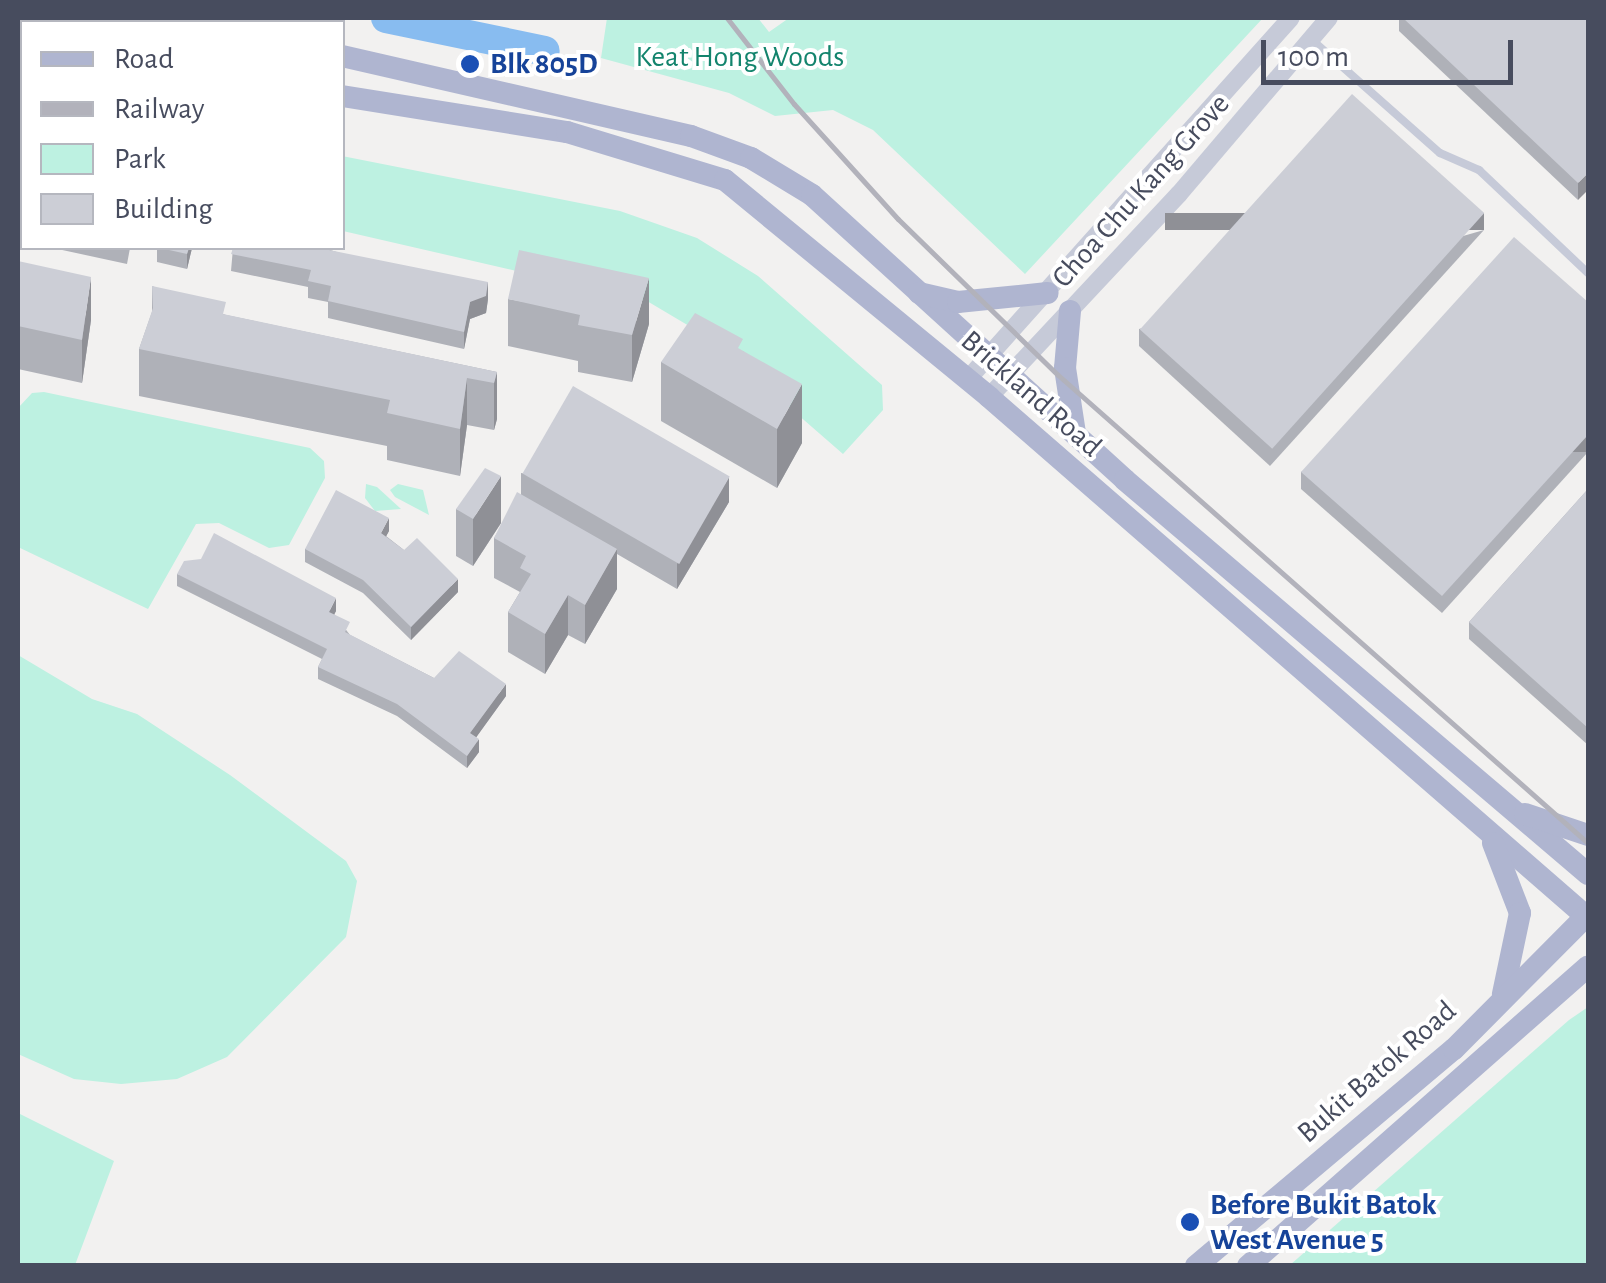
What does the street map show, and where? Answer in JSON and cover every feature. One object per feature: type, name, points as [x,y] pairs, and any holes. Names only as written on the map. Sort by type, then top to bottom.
[{"type":"main road","name":"Brickland Road","points":[[345,57],[594,110],[751,158],[812,195],[1074,433],[1588,874]]},
{"type":"main road","name":"Brickland Road","points":[[345,96],[567,132],[725,180],[989,396],[1489,836],[1588,916]]},
{"type":"main road","points":[[915,292],[958,302],[1048,293]]},
{"type":"main road","points":[[1070,311],[1065,368],[1074,433]]},
{"type":"main road","points":[[1512,810],[1588,835]]},
{"type":"main road","points":[[1489,836],[1520,914],[1501,1000]]},
{"type":"main road","name":"Bukit Batok Road","points":[[1196,1266],[1454,1049],[1588,916]]},
{"type":"main road","name":"Bukit Batok Road","points":[[1248,1266],[1588,966]]},
{"type":"main road","points":[[1538,1008],[1588,987]]},
{"type":"street","name":"Choa Chu Kang Grove","points":[[968,379],[1291,18]]},
{"type":"street","name":"Choa Chu Kang Grove","points":[[989,396],[1070,311],[1329,18]]},
{"type":"lane","points":[[1311,39],[1440,152],[1479,170],[1588,272]]},
{"type":"green space","name":"Keat Hong Woods","points":[[607,18],[758,18],[769,32],[789,18],[1263,18],[1025,274],[873,130],[833,110],[775,116],[729,93],[601,58]]},
{"type":"green space","points":[[345,157],[620,211],[697,238],[758,276],[882,385],[883,410],[843,454],[711,339],[647,301],[345,231]]},
{"type":"green space","points":[[44,392],[310,448],[324,461],[325,478],[289,545],[269,548],[219,523],[196,524],[148,609],[18,547],[18,408],[32,393]]},
{"type":"green space","points":[[366,484],[377,487],[401,509],[375,511],[365,498]]},
{"type":"green space","points":[[398,484],[423,490],[429,515],[395,497],[390,490]]},
{"type":"green space","points":[[18,655],[92,699],[137,714],[230,775],[346,861],[357,881],[346,937],[227,1057],[177,1079],[121,1084],[74,1079],[18,1054]]},
{"type":"green space","points":[[1588,1007],[1588,1265],[1290,1265],[1569,1020]]},
{"type":"green space","points":[[18,1113],[114,1161],[75,1265],[18,1265]]},
{"type":"building","points":[[1403,18],[1588,18],[1588,173],[1578,183]]},
{"type":"building","points":[[1352,94],[1484,213],[1272,449],[1140,330]]},
{"type":"building","points":[[1514,237],[1588,302],[1588,435],[1442,596],[1301,472]]},
{"type":"building","points":[[232,250],[329,250],[488,282],[486,296],[470,302],[464,332],[328,301],[331,286],[308,281],[311,270],[231,254]]},
{"type":"building","points":[[519,250],[649,278],[632,335],[578,325],[580,315],[508,299]]},
{"type":"building","points":[[18,261],[91,277],[82,340],[18,326]]},
{"type":"building","points":[[152,286],[226,302],[223,314],[497,372],[494,383],[467,378],[460,429],[387,413],[390,400],[139,349],[153,308]]},
{"type":"building","points":[[695,313],[743,339],[738,348],[802,384],[777,429],[661,362]]},
{"type":"building","points":[[573,386],[730,476],[679,564],[522,473]]},
{"type":"building","points":[[485,468],[501,476],[473,519],[456,509]]},
{"type":"building","points":[[1588,489],[1588,728],[1469,622]]},
{"type":"building","points":[[336,490],[389,518],[381,533],[404,550],[417,538],[458,579],[411,627],[363,580],[305,549]]},
{"type":"building","points":[[517,492],[617,549],[585,605],[568,595],[545,634],[508,612],[531,574],[520,568],[526,556],[494,538]]},
{"type":"building","points":[[214,533],[336,598],[329,612],[350,622],[345,632],[434,678],[459,651],[506,684],[470,733],[479,739],[467,756],[397,704],[318,667],[327,649],[177,574],[184,561],[201,559]]},
{"type":"waterway","points":[[386,18],[545,51]]},
{"type":"railway","points":[[727,18],[794,104],[898,219],[1058,375],[1588,843]]},
{"type":"place","name":"Blk 805D","points":[[470,64]]},
{"type":"place","name":"Before Bukit Batok West Avenue 5","points":[[1190,1222]]}]
